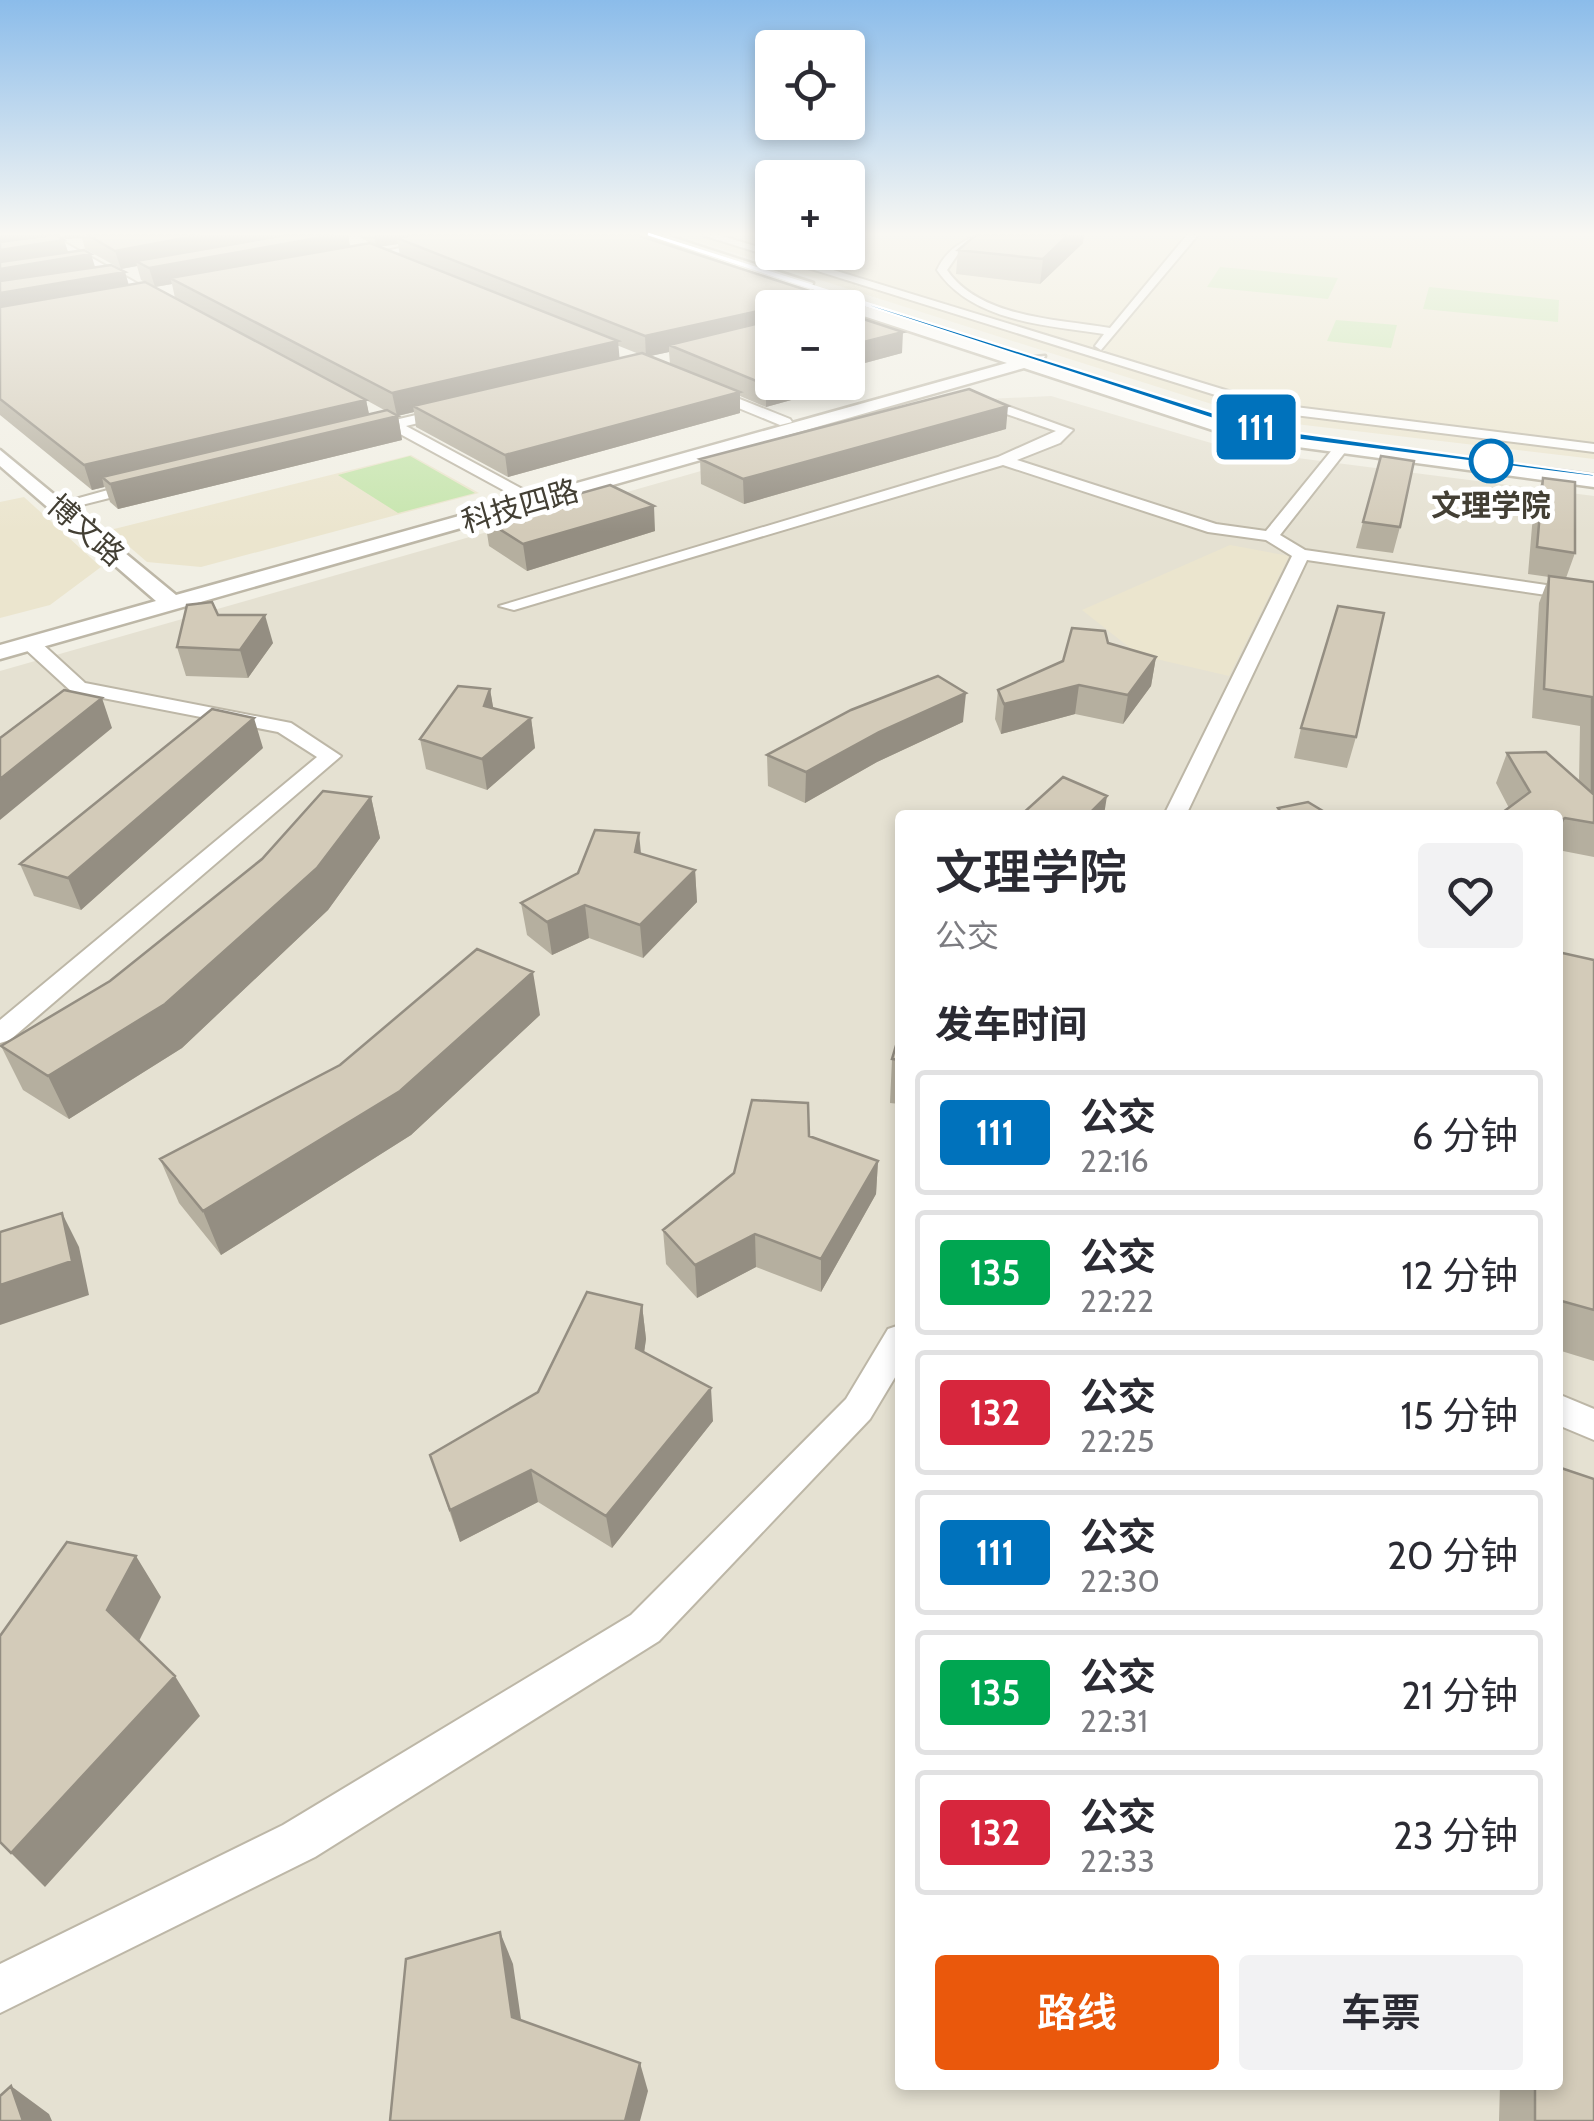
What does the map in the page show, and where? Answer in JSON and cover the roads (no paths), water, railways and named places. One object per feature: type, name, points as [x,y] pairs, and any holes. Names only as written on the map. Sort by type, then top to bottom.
[{"type":"street","points":[[914,334],[1235,422],[1300,436],[1594,474]]},
{"type":"street","points":[[933,334],[1237,430],[1341,448],[1594,481]]},
{"type":"street","points":[[934,334],[1015,362]]},
{"type":"street","points":[[1028,334],[1270,408],[1594,448]]},
{"type":"street","points":[[1094,354],[1110,334]]},
{"type":"street","name":"科技四路","points":[[0,640],[168,600],[1015,362]]},
{"type":"street","points":[[698,386],[785,422]]},
{"type":"street","name":"科技四路","points":[[0,652],[523,495],[785,422],[898,395]]},
{"type":"street","points":[[508,606],[1003,460],[1055,440],[1066,430],[991,404]]},
{"type":"street","points":[[356,434],[471,406]]},
{"type":"street","points":[[376,415],[523,495]]},
{"type":"street","points":[[1270,536],[1341,448]]},
{"type":"street","name":"博文路","points":[[0,456],[168,600]]},
{"type":"street","points":[[1003,460],[1214,530],[1270,536],[1301,554],[1594,598]]},
{"type":"street","points":[[58,506],[170,479]]},
{"type":"street","points":[[1177,810],[1301,554]]},
{"type":"street","points":[[0,1034],[330,756],[284,727],[80,688],[31,644]]},
{"type":"street","points":[[0,1989],[299,1841],[645,1628],[858,1409],[895,1347]]},
{"type":"street","points":[[1563,1412],[1594,1425]]},
{"type":"place","name":"文理学院","points":[[1491,461]]}]
